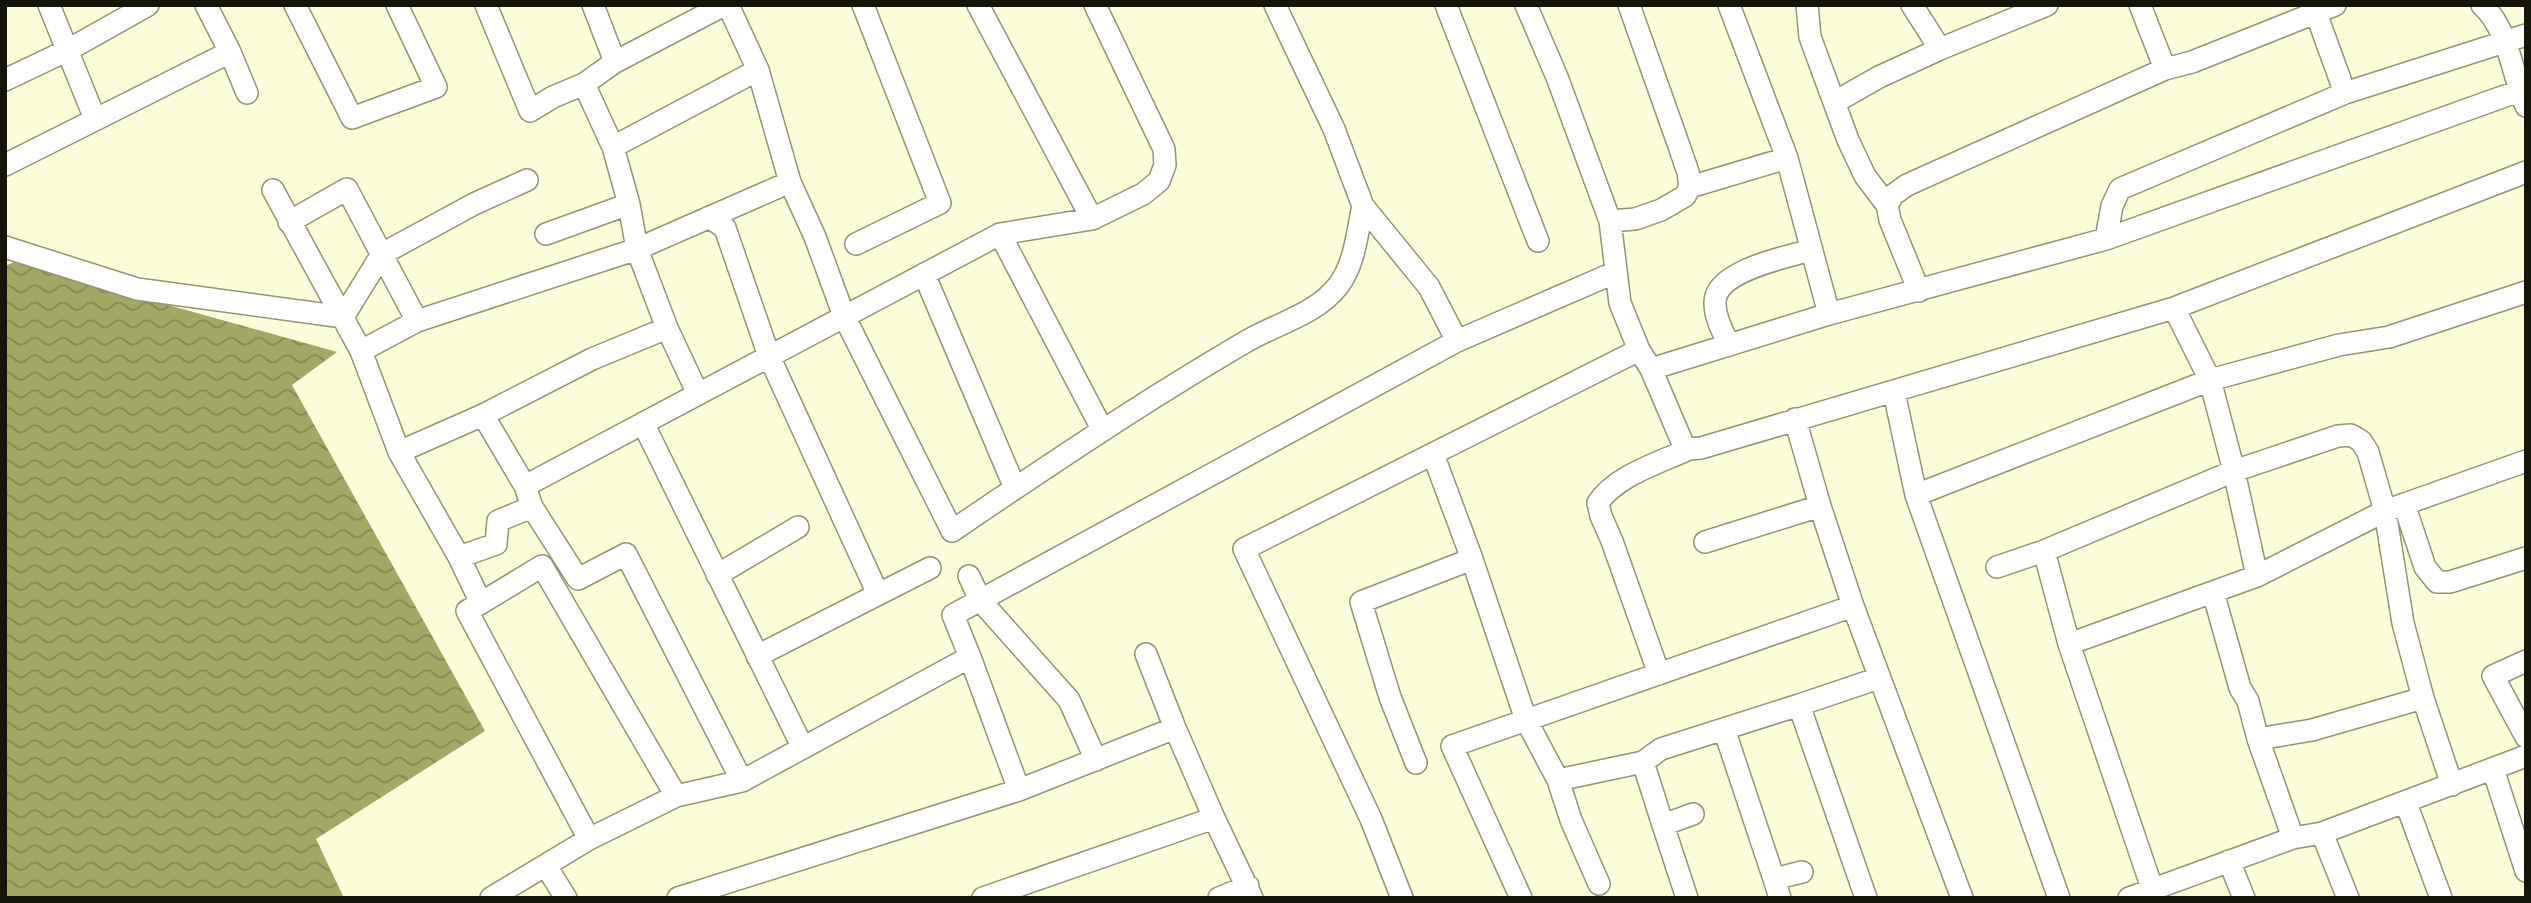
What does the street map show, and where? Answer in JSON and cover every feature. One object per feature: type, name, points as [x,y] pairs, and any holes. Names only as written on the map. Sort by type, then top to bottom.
[{"type":"street","points":[[49,5],[95,119]]},
{"type":"street","points":[[5,80],[68,50],[148,5]]},
{"type":"street","points":[[206,5],[247,93]]},
{"type":"street","points":[[295,5],[352,118],[436,87],[397,5]]},
{"type":"street","points":[[486,5],[530,111],[584,83],[615,62],[726,5],[758,70],[790,182],[844,316],[952,531],[1102,429],[1249,340],[1315,308],[1336,288],[1349,270],[1363,206]]},
{"type":"street","points":[[593,5],[615,62]]},
{"type":"street","points":[[978,5],[1092,219]]},
{"type":"street","points":[[525,486],[1000,234],[1092,219],[1143,194],[1159,181],[1166,165],[1164,149],[1094,5]]},
{"type":"street","points":[[1275,5],[1334,129],[1363,206],[1429,287],[1457,341]]},
{"type":"street","points":[[1446,5],[1538,240]]},
{"type":"street","points":[[1526,5],[1557,77],[1610,221],[1620,303],[1683,444],[1689,449]]},
{"type":"street","points":[[1610,221],[1634,219],[1661,210],[1685,196],[1690,187],[1688,172],[1629,5]]},
{"type":"street","points":[[1729,5],[1787,158],[1829,314]]},
{"type":"street","points":[[1807,5],[1810,37],[1848,140],[1865,176],[1887,205],[1890,220],[1919,290]]},
{"type":"street","points":[[1912,5],[1940,49]]},
{"type":"street","points":[[1835,102],[2007,13],[2047,5]]},
{"type":"street","points":[[2140,5],[2165,69]]},
{"type":"street","points":[[1651,369],[1829,314],[2106,239],[2522,99],[2516,38],[2482,5]]},
{"type":"street","points":[[856,244],[940,203],[868,7]]},
{"type":"street","points":[[1887,205],[1893,195],[1907,185],[2165,69],[2192,62],[2326,9],[2345,93]]},
{"type":"street","points":[[2106,239],[2112,206],[2120,189],[2345,93],[2516,38]]},
{"type":"street","points":[[5,165],[230,52]]},
{"type":"street","points":[[613,147],[758,70]]},
{"type":"street","points":[[584,83],[613,147],[629,204],[637,249],[667,328],[698,394]]},
{"type":"street","points":[[1690,187],[1787,158]]},
{"type":"street","points":[[1660,674],[1598,503],[1617,483],[1689,449],[1701,448],[1894,392],[2174,308],[2526,172]]},
{"type":"street","points":[[343,317],[382,254],[474,204],[527,180]]},
{"type":"street","points":[[361,351],[417,321],[637,249],[790,182]]},
{"type":"street","points":[[289,222],[347,189],[417,321]]},
{"type":"street","points":[[273,190],[361,351],[400,452],[459,557],[481,603]]},
{"type":"street","points":[[546,234],[629,204]]},
{"type":"street","points":[[709,217],[724,228],[769,356],[878,594]]},
{"type":"street","points":[[1000,234],[1102,429]]},
{"type":"street","points":[[7,246],[137,289],[343,317]]},
{"type":"street","points":[[1729,345],[1716,315],[1714,301],[1717,290],[1742,271],[1811,250]]},
{"type":"street","points":[[1018,790],[953,615],[1457,341],[1616,272]]},
{"type":"street","points":[[925,274],[1015,488]]},
{"type":"street","points":[[1916,495],[2210,380],[2339,345],[2389,337],[2526,292]]},
{"type":"street","points":[[2174,308],[2210,380],[2234,471],[2257,576]]},
{"type":"street","points":[[400,452],[483,415],[592,359],[667,328]]},
{"type":"street","points":[[1402,898],[1371,819],[1244,549],[1639,350]]},
{"type":"street","points":[[1894,392],[1916,495],[2059,898]]},
{"type":"street","points":[[483,415],[525,486],[533,507],[578,579],[626,554],[743,781]]},
{"type":"street","points":[[1795,419],[1853,607],[1962,898]]},
{"type":"street","points":[[643,423],[803,748]]},
{"type":"street","points":[[1997,567],[2044,551],[2234,471],[2338,436],[2351,435],[2361,441],[2368,452],[2425,566],[2437,582],[2450,582],[2526,558]]},
{"type":"street","points":[[1433,454],[1472,559],[1526,720],[1558,780],[1570,820],[1599,884]]},
{"type":"street","points":[[2068,645],[2257,576],[2394,507],[2526,461]]},
{"type":"street","points":[[1704,542],[1820,506]]},
{"type":"street","points":[[459,557],[496,544],[498,520],[533,507]]},
{"type":"street","points":[[2394,507],[2403,623],[2423,698],[2452,785]]},
{"type":"street","points":[[718,575],[797,527]]},
{"type":"street","points":[[2044,551],[2068,645],[2167,889]]},
{"type":"street","points":[[1416,763],[1390,697],[1361,602],[1472,559]]},
{"type":"street","points":[[589,839],[467,611],[542,566],[676,796]]},
{"type":"street","points":[[757,656],[930,568]]},
{"type":"street","points":[[969,576],[980,600],[1069,700],[1096,760]]},
{"type":"street","points":[[2213,592],[2240,688],[2248,701],[2258,739],[2293,838]]},
{"type":"street","points":[[1521,898],[1452,746],[1853,607]]},
{"type":"street","points":[[1146,654],[1175,729],[1250,892],[1220,898]]},
{"type":"street","points":[[491,898],[589,839],[676,796],[743,781],[970,657]]},
{"type":"street","points":[[2526,661],[2493,676],[2526,737]]},
{"type":"street","points":[[1558,780],[1643,762],[1661,748],[1879,678]]},
{"type":"street","points":[[2258,739],[2312,730],[2423,698]]},
{"type":"street","points":[[1799,705],[1866,898]]},
{"type":"street","points":[[678,898],[1018,790],[1175,729]]},
{"type":"street","points":[[1724,729],[1777,888],[1802,872]]},
{"type":"street","points":[[2129,898],[2167,889],[2229,861],[2293,838],[2322,833],[2526,756]]},
{"type":"street","points":[[1643,762],[1687,898]]},
{"type":"street","points":[[2493,769],[2526,871]]},
{"type":"street","points":[[2406,803],[2441,898]]},
{"type":"street","points":[[1662,825],[1693,814]]},
{"type":"street","points":[[983,898],[1037,889],[1214,818]]},
{"type":"street","points":[[2322,833],[2348,898]]},
{"type":"street","points":[[2229,861],[2244,898]]},
{"type":"street","points":[[546,866],[566,898]]},
{"type":"water","points":[[14,262],[337,352],[292,385],[485,731],[316,839],[344,898],[5,898],[5,266]]}]
